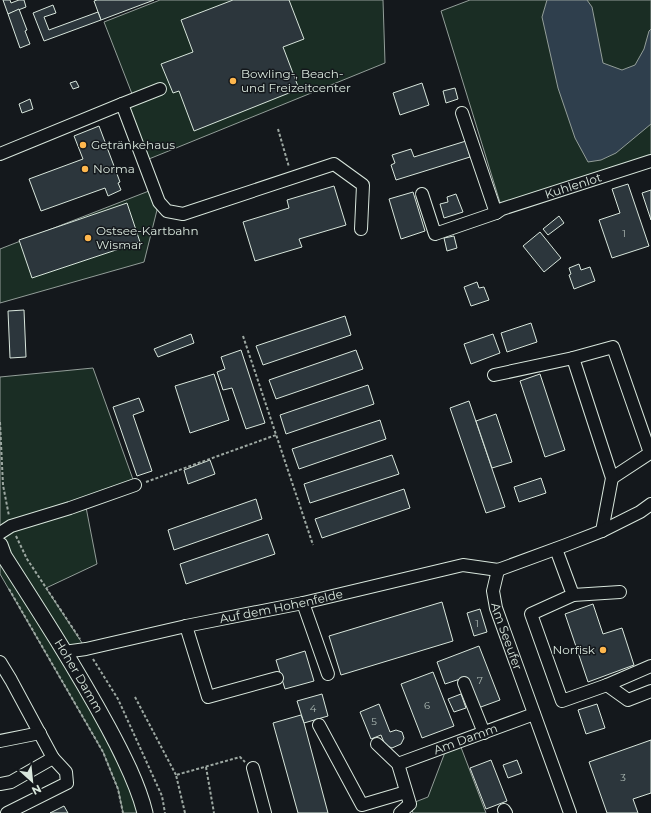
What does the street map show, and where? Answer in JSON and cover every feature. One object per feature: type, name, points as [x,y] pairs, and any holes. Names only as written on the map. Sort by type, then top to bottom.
[{"type":"main road","name":"Hoher Damm","points":[[0,545],[4,556],[92,698],[124,758],[143,803],[145,813]]},
{"type":"street","points":[[6,154],[160,89]]},
{"type":"street","points":[[122,104],[158,202],[167,211],[183,214],[334,164],[363,185],[361,229]]},
{"type":"street","points":[[462,112],[496,213]]},
{"type":"street","name":"Kuhlenlot","points":[[422,194],[435,234],[496,213],[502,209],[651,161]]},
{"type":"street","points":[[494,375],[573,358],[613,347],[650,453],[612,478]]},
{"type":"street","points":[[573,358],[612,478],[602,531]]},
{"type":"street","points":[[0,533],[11,526],[70,508],[135,485]]},
{"type":"street","points":[[498,570],[602,531],[640,512],[651,504]]},
{"type":"street","points":[[556,549],[573,595]]},
{"type":"street","name":"Auf dem Hohenfelde","points":[[64,652],[86,649],[186,626],[303,603],[463,565],[498,570]]},
{"type":"street","name":"Am Seeufer","points":[[498,570],[493,591],[496,608],[570,813]]},
{"type":"street","points":[[620,592],[573,595],[532,614],[562,701],[607,685],[651,666]]},
{"type":"street","points":[[303,603],[328,674]]},
{"type":"street","points":[[186,626],[208,697],[277,678]]},
{"type":"street","points":[[0,662],[5,681],[40,733],[53,758],[66,772],[67,783],[7,813]]},
{"type":"street","points":[[464,683],[484,733]]},
{"type":"street","points":[[607,685],[628,700],[651,691]]},
{"type":"street","name":"Am Damm","points":[[398,764],[534,714]]},
{"type":"street","points":[[319,725],[362,805],[406,792]]},
{"type":"street","points":[[0,741],[40,733]]},
{"type":"street","points":[[377,744],[398,764],[410,804],[400,813]]},
{"type":"street","points":[[0,784],[10,782],[53,758]]},
{"type":"street","points":[[253,768],[266,813]]},
{"type":"path","points":[[278,129],[293,178]]},
{"type":"path","points":[[243,336],[312,545]]},
{"type":"path","points":[[0,422],[3,485],[11,526],[27,559],[118,699],[162,796],[165,813]]},
{"type":"path","points":[[135,485],[276,435]]},
{"type":"path","points":[[8,588],[103,752],[118,789],[123,813]]},
{"type":"path","points":[[135,697],[176,775],[185,813]]},
{"type":"path","points":[[176,775],[240,757],[253,768]]},
{"type":"path","points":[[206,767],[214,813]]},
{"type":"green space","name":"Bowling-, Beach- und Freizeitcenter","points":[[160,0],[383,0],[385,63],[144,161],[122,104],[134,99],[104,22]]},
{"type":"green space","points":[[470,0],[651,0],[651,161],[502,209],[441,11]]},
{"type":"green space","name":"Ostsee-Kartbahn Wismar","points":[[154,189],[159,202],[144,262],[0,303],[0,249]]},
{"type":"green space","points":[[93,368],[135,485],[85,502],[97,564],[46,588],[86,649],[65,652],[145,813],[123,813],[118,789],[103,752],[0,574],[0,377]]},
{"type":"green space","points":[[459,742],[486,813],[413,813],[410,804],[428,797],[447,747]]},
{"type":"water","points":[[547,0],[587,0],[592,7],[603,63],[622,70],[635,65],[644,49],[649,31],[651,29],[651,124],[616,153],[601,160],[588,162],[575,138],[558,88],[542,17]]},
{"type":"building","points":[[3,0],[10,0],[11,3],[24,0],[26,7],[8,14]]},
{"type":"building","points":[[154,0],[101,20],[94,1]]},
{"type":"building","points":[[233,0],[289,0],[304,39],[283,47],[299,89],[194,131],[179,91],[173,93],[161,64],[193,52],[181,20]]},
{"type":"building","points":[[53,5],[56,13],[44,17],[49,30],[98,12],[101,20],[44,41],[33,13]]},
{"type":"building","points":[[19,9],[27,30],[25,31],[30,44],[20,48],[8,14]]},
{"type":"building","points":[[76,81],[79,87],[73,89],[70,83]]},
{"type":"building","points":[[422,83],[429,105],[400,115],[393,93]]},
{"type":"building","points":[[455,88],[458,99],[446,103],[443,91]]},
{"type":"building","points":[[30,99],[33,109],[22,113],[19,104]]},
{"type":"building","name":"Norma","points":[[99,126],[120,182],[118,183],[121,190],[108,196],[105,188],[41,211],[29,179],[83,159],[74,136]]},
{"type":"building","points":[[466,141],[470,157],[396,180],[391,165],[395,163],[392,155],[411,149],[414,157]]},
{"type":"building","points":[[628,184],[649,246],[612,258],[599,220],[620,213],[612,189]]},
{"type":"building","points":[[334,186],[346,225],[299,239],[302,247],[255,261],[243,222],[289,208],[287,200]]},
{"type":"building","points":[[651,190],[651,220],[642,193]]},
{"type":"building","points":[[413,192],[425,231],[401,239],[389,199]]},
{"type":"building","points":[[456,194],[463,212],[444,218],[440,204],[448,202],[447,197]]},
{"type":"building","points":[[127,203],[140,242],[32,278],[19,240]]},
{"type":"building","points":[[559,216],[564,223],[548,235],[543,229]]},
{"type":"building","points":[[540,232],[561,258],[544,272],[523,246]]},
{"type":"building","points":[[454,236],[457,248],[447,251],[444,238]]},
{"type":"building","points":[[579,264],[581,270],[590,267],[595,281],[574,289],[569,275],[571,274],[569,268]]},
{"type":"building","points":[[477,282],[479,288],[484,287],[489,300],[471,306],[464,287]]},
{"type":"building","points":[[24,310],[26,357],[10,358],[8,311]]},
{"type":"building","points":[[345,316],[351,335],[263,365],[256,346]]},
{"type":"building","points":[[531,323],[537,342],[507,352],[501,333]]},
{"type":"building","points":[[191,334],[194,343],[158,357],[154,349]]},
{"type":"building","points":[[493,334],[500,353],[471,364],[464,344]]},
{"type":"building","points":[[241,350],[265,423],[246,429],[232,388],[223,390],[217,372],[225,369],[221,357]]},
{"type":"building","points":[[356,350],[363,369],[276,399],[269,380]]},
{"type":"building","points":[[214,374],[229,420],[190,433],[175,386]]},
{"type":"building","points":[[540,374],[565,450],[545,457],[520,381]]},
{"type":"building","points":[[368,385],[374,404],[286,434],[280,415]]},
{"type":"building","points":[[139,398],[144,411],[133,415],[152,471],[137,476],[113,407]]},
{"type":"building","points":[[469,401],[505,507],[486,513],[450,408]]},
{"type":"building","points":[[496,414],[512,462],[492,468],[476,421]]},
{"type":"building","points":[[380,420],[386,439],[299,469],[292,449]]},
{"type":"building","points":[[392,455],[399,474],[310,503],[304,484]]},
{"type":"building","points":[[210,460],[215,474],[188,484],[184,470]]},
{"type":"building","points":[[541,478],[546,493],[519,502],[514,487]]},
{"type":"building","points":[[404,489],[410,508],[322,538],[315,519]]},
{"type":"building","points":[[256,499],[262,519],[174,550],[168,530]]},
{"type":"building","points":[[268,534],[275,554],[186,584],[180,564]]},
{"type":"building","points":[[442,602],[453,641],[341,675],[329,636]]},
{"type":"building","name":"Norfisk","points":[[593,604],[603,634],[622,628],[634,665],[588,682],[565,614]]},
{"type":"building","points":[[480,609],[487,632],[474,636],[467,613]]},
{"type":"building","points":[[479,646],[500,700],[478,708],[466,677],[445,684],[437,662]]},
{"type":"building","points":[[305,651],[314,681],[285,689],[276,660]]},
{"type":"building","points":[[433,672],[454,726],[422,738],[401,684]]},
{"type":"building","points":[[322,694],[328,716],[304,723],[297,701]]},
{"type":"building","points":[[461,694],[466,708],[454,712],[448,699]]},
{"type":"building","points":[[379,704],[390,732],[396,730],[402,732],[404,738],[401,744],[392,748],[385,745],[381,735],[371,739],[360,712]]},
{"type":"building","points":[[597,704],[605,728],[586,734],[578,710]]},
{"type":"building","points":[[301,715],[328,813],[298,813],[273,723]]},
{"type":"building","points":[[651,740],[651,793],[633,799],[638,813],[607,813],[589,762]]},
{"type":"building","points":[[491,760],[507,801],[486,809],[470,768]]},
{"type":"building","points":[[517,760],[522,773],[508,778],[503,765]]},
{"type":"building","points":[[64,806],[68,813],[50,813]]},
{"type":"place","name":"Bowling-, Beach- und Freizeitcenter","points":[[233,81]]},
{"type":"place","name":"Getränkehaus","points":[[83,145]]},
{"type":"place","name":"Norma","points":[[85,169]]},
{"type":"place","name":"Ostsee-Kartbahn Wismar","points":[[88,238]]},
{"type":"place","name":"Norfisk","points":[[603,650]]}]
